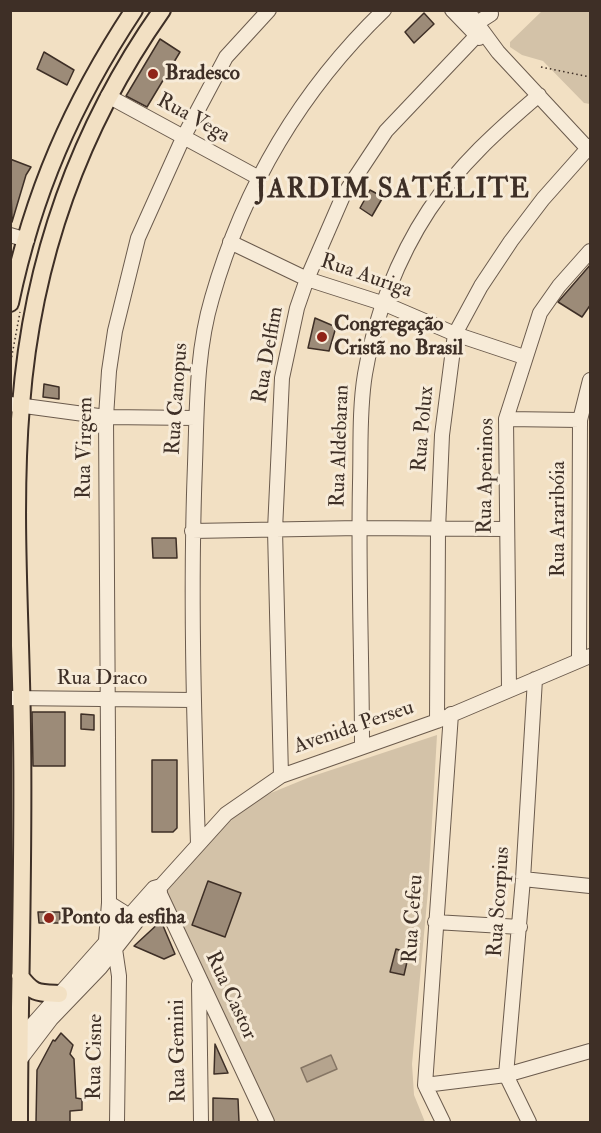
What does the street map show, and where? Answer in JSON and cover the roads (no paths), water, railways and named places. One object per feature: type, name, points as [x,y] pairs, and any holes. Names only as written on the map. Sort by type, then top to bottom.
[{"type":"main road","points":[[10,303],[19,238],[79,101],[134,10]]},
{"type":"main road","points":[[19,1122],[17,1050],[20,976],[16,699],[22,651],[16,405],[46,251],[69,186],[108,96],[162,10]]},
{"type":"main road","points":[[51,164],[58,182],[69,186]]},
{"type":"main road","points":[[20,976],[29,990],[41,994],[59,994]]},
{"type":"street","name":"Rua Virgem","points":[[110,903],[106,417],[115,331],[138,238],[183,138],[226,57],[268,10]]},
{"type":"street","name":"Rua Canopus","points":[[198,844],[192,531],[196,418],[203,340],[211,299],[230,242],[274,145],[327,71],[384,10]]},
{"type":"street","points":[[452,10],[478,29]]},
{"type":"street","points":[[467,10],[478,29],[498,52],[590,149]]},
{"type":"street","name":"Rua Delfim","points":[[281,776],[275,530],[282,378],[307,279],[343,196],[386,130],[491,12]]},
{"type":"street","name":"Rua Aldebaran","points":[[362,747],[359,528],[365,374],[385,304],[408,246],[436,201],[488,139],[539,95]]},
{"type":"street","name":"Rua Vega","points":[[108,96],[259,178]]},
{"type":"street","name":"Rua Polux","points":[[437,721],[438,530],[442,435],[455,334],[481,286],[511,241],[543,199],[590,149]]},
{"type":"street","name":"Rua Auriga","points":[[230,242],[307,279],[385,304],[455,334],[524,357]]},
{"type":"street","name":"Rua Apeninos","points":[[509,689],[506,419],[540,313],[559,286],[591,251]]},
{"type":"street","name":"Rua Araribóia","points":[[585,658],[580,420],[591,380]]},
{"type":"street","points":[[16,405],[106,417],[196,418]]},
{"type":"street","points":[[506,419],[580,420]]},
{"type":"street","points":[[192,531],[359,528],[506,529]]},
{"type":"street","points":[[10,667],[22,651]]},
{"type":"street","name":"Avenida Perseu","points":[[17,1050],[51,1019],[110,945],[226,814],[281,776],[437,721],[585,658]]},
{"type":"street","name":"Rua Scorpius","points":[[506,1075],[520,927],[535,679]]},
{"type":"street","name":"Rua Draco","points":[[16,699],[194,700]]},
{"type":"street","name":"Rua Cefeu","points":[[443,1122],[425,1085],[451,714]]},
{"type":"street","points":[[523,879],[591,886]]},
{"type":"street","name":"Avenida Perseu","points":[[110,945],[128,915],[158,889]]},
{"type":"street","name":"Rua Castor","points":[[158,889],[267,1122]]},
{"type":"street","points":[[110,903],[128,915]]},
{"type":"street","name":"Rua Cisne","points":[[110,903],[110,945],[119,976],[117,1122]]},
{"type":"street","points":[[435,922],[520,927]]},
{"type":"street","name":"Avenida Perseu","points":[[17,1050],[59,994],[95,964]]},
{"type":"street","name":"Rua Cisne","points":[[95,964],[118,993]]},
{"type":"street","name":"Rua Gemini","points":[[199,979],[201,1122]]},
{"type":"street","points":[[201,1052],[212,1038],[226,1036]]},
{"type":"street","points":[[425,1085],[506,1075],[590,1051]]},
{"type":"street","points":[[506,1075],[529,1122]]},
{"type":"place","name":"Bradesco","points":[[153,74]]},
{"type":"place","name":"Congregação Cristã no Brasil","points":[[322,337]]},
{"type":"place","name":"Ponto da esfiha","points":[[49,918]]},
{"type":"district","name":"JARDIM SATÉLITE","points":[[393,191]]}]
